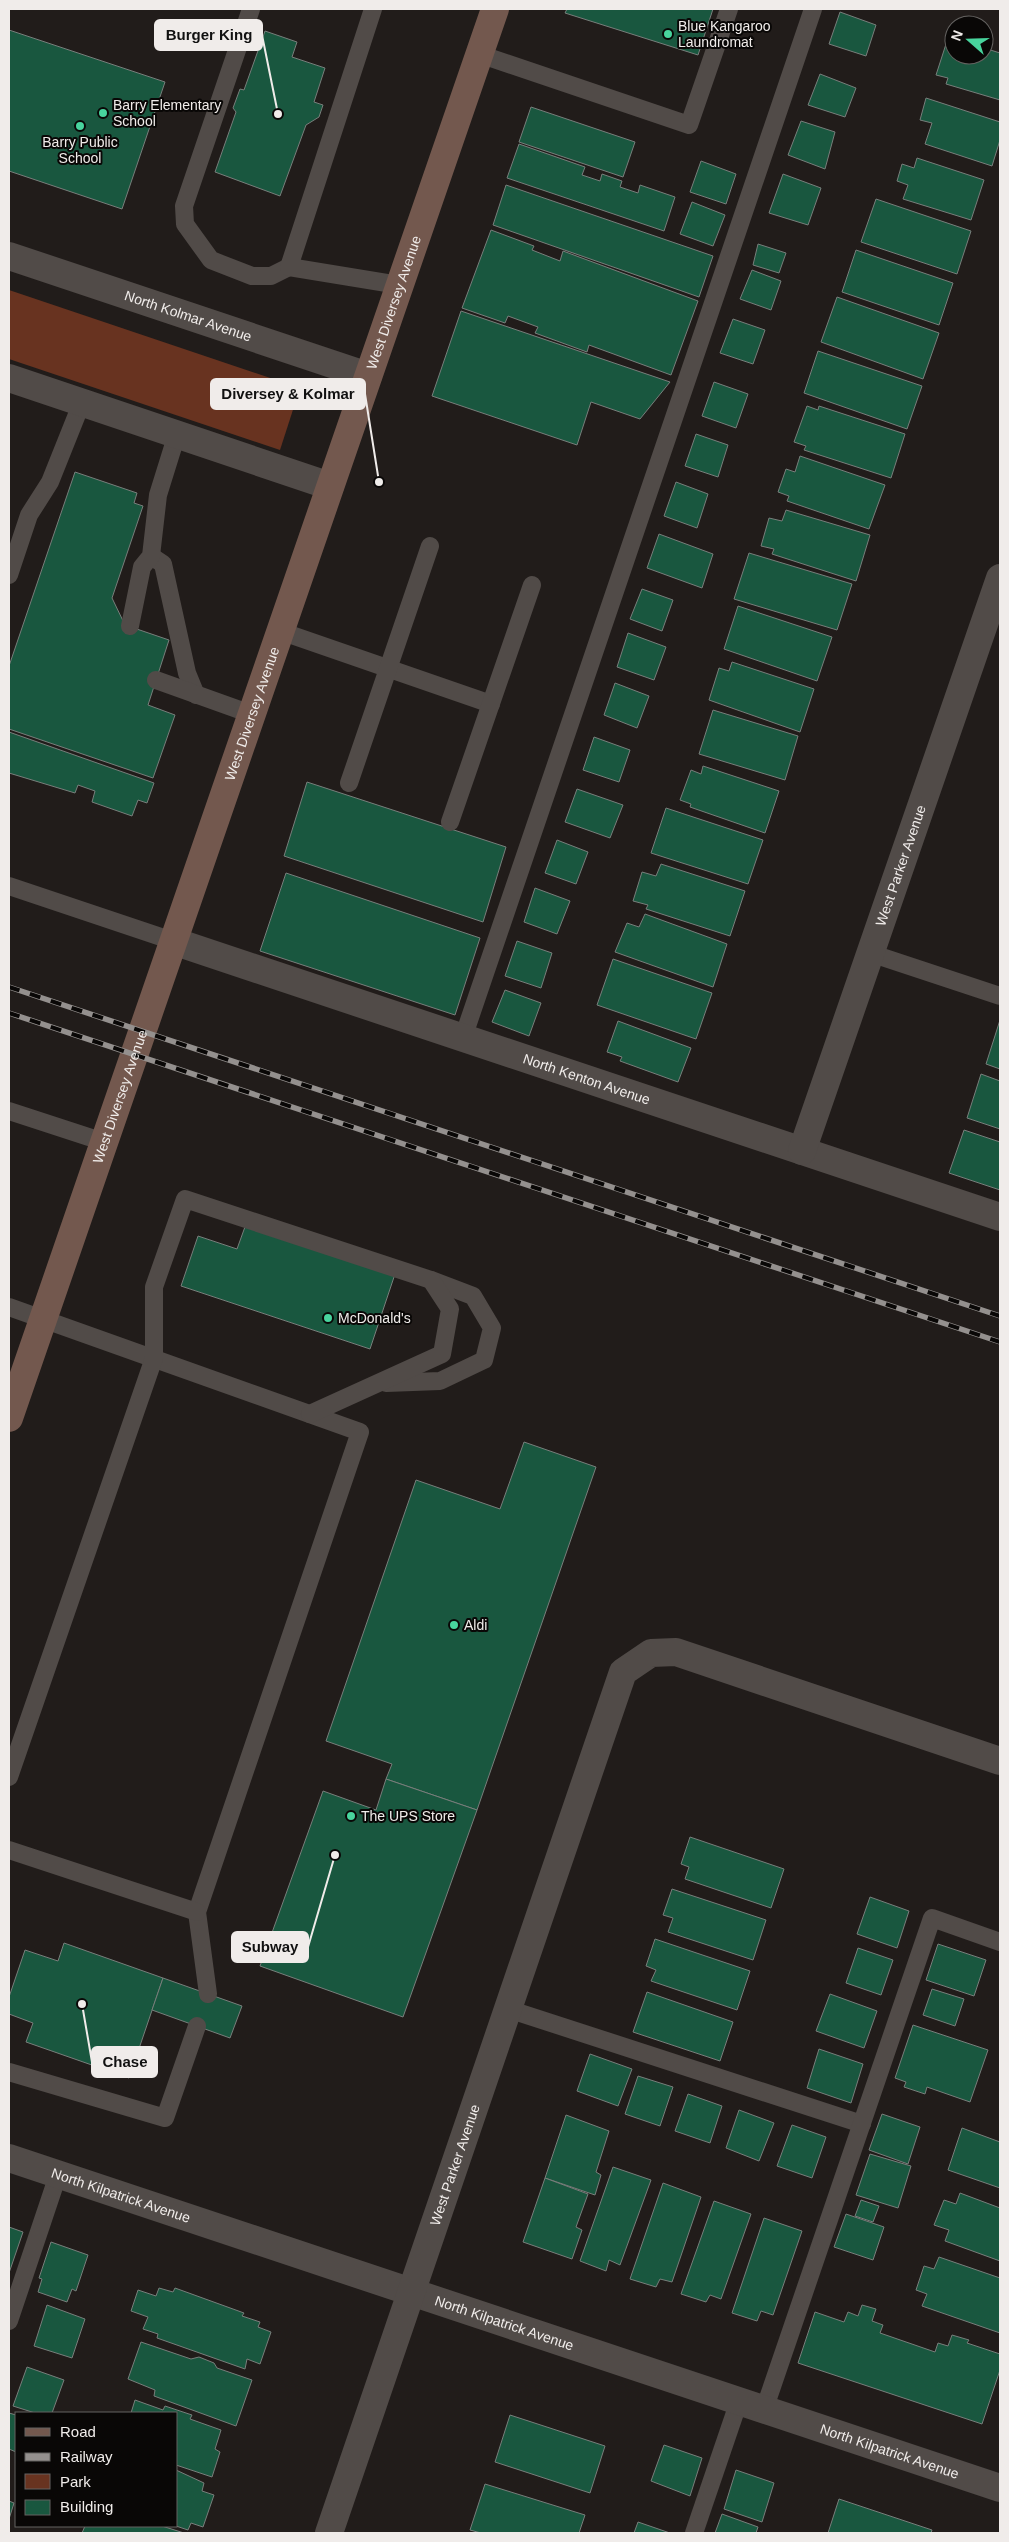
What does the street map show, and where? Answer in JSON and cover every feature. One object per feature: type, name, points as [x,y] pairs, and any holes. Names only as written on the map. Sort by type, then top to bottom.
[{"type":"main road","name":"West Diversey Avenue","points":[[9,1418],[495,9]]},
{"type":"street","name":"North Kolmar Avenue","points":[[9,256],[368,376]]},
{"type":"street","points":[[9,378],[330,486]]},
{"type":"street","name":"West Parker Avenue","points":[[802,1151],[1000,578]]},
{"type":"street","name":"North Kenton Avenue","points":[[173,941],[1000,1217]]},
{"type":"street","name":"West Parker Avenue","points":[[329,2533],[623,1672],[651,1653],[676,1652],[1000,1761]]},
{"type":"street","name":"North Kilpatrick Avenue","points":[[9,2158],[1000,2488]]},
{"type":"lane","points":[[251,9],[184,206],[185,224],[211,260],[252,276],[271,276],[289,267],[399,285]]},
{"type":"lane","points":[[289,267],[373,9]]},
{"type":"lane","points":[[479,54],[689,125],[729,9]]},
{"type":"lane","points":[[462,1038],[813,9]]},
{"type":"lane","points":[[9,575],[29,515],[50,482],[82,402]]},
{"type":"lane","points":[[130,626],[142,567],[151,556],[158,495],[177,434]]},
{"type":"lane","points":[[348,783],[430,546]]},
{"type":"lane","points":[[151,556],[163,564],[187,673],[196,695]]},
{"type":"lane","points":[[450,822],[532,585]]},
{"type":"lane","points":[[280,631],[491,704]]},
{"type":"lane","points":[[156,680],[252,714]]},
{"type":"lane","points":[[9,886],[173,941]]},
{"type":"lane","points":[[870,953],[1000,996]]},
{"type":"lane","points":[[9,1110],[104,1142]]},
{"type":"lane","points":[[9,1777],[154,1358],[154,1287],[184,1199],[431,1280],[473,1296],[492,1328],[484,1360],[440,1381],[378,1383]]},
{"type":"lane","points":[[310,1414],[442,1354],[450,1309],[431,1280]]},
{"type":"lane","points":[[9,1307],[360,1432],[197,1912],[208,1994]]},
{"type":"lane","points":[[9,1850],[197,1912]]},
{"type":"lane","points":[[694,2533],[752,2406],[862,2124],[932,1918],[1000,1942]]},
{"type":"lane","points":[[508,2009],[862,2124]]},
{"type":"lane","points":[[9,2072],[165,2118],[197,2026]]},
{"type":"lane","points":[[9,2321],[58,2175]]},
{"type":"green space","points":[[9,290],[300,388],[280,450],[9,359]]},
{"type":"building","name":"Blue Kangaroo Laundromat","points":[[567,9],[713,9],[698,55],[565,13]]},
{"type":"building","points":[[840,12],[876,25],[866,56],[829,44]]},
{"type":"building","name":"Barry Public School","points":[[9,30],[165,82],[122,209],[9,171]]},
{"type":"building","points":[[265,31],[297,42],[292,57],[325,68],[314,102],[323,105],[319,117],[306,125],[280,196],[215,172],[236,112],[233,108],[240,89],[244,90]]},
{"type":"building","points":[[944,50],[944,65],[994,65],[994,51],[1000,53],[1000,100],[946,84],[948,78],[936,75]]},
{"type":"building","points":[[820,74],[856,88],[845,117],[808,105]]},
{"type":"building","points":[[926,98],[1000,122],[1000,140],[992,166],[925,144],[932,123],[920,120]]},
{"type":"building","points":[[531,107],[635,142],[623,177],[519,142]]},
{"type":"building","points":[[801,121],[835,132],[825,169],[788,155]]},
{"type":"building","points":[[519,144],[585,167],[582,175],[600,181],[602,174],[622,181],[620,187],[638,193],[640,185],[675,197],[664,231],[507,178]]},
{"type":"building","points":[[917,158],[984,180],[971,220],[903,199],[908,185],[897,181],[902,164],[914,168]]},
{"type":"building","points":[[701,161],[736,174],[726,204],[690,192]]},
{"type":"building","points":[[783,174],[821,188],[808,225],[769,213]]},
{"type":"building","points":[[506,185],[713,256],[699,297],[493,225]]},
{"type":"building","points":[[876,199],[971,231],[957,274],[861,242]]},
{"type":"building","points":[[692,202],[725,215],[713,246],[680,234]]},
{"type":"building","points":[[491,230],[534,246],[532,250],[560,261],[563,251],[698,301],[671,375],[589,345],[587,352],[535,333],[538,327],[508,316],[505,323],[462,308]]},
{"type":"building","points":[[758,244],[786,253],[779,273],[753,265]]},
{"type":"building","points":[[856,250],[953,283],[939,325],[842,292]]},
{"type":"building","points":[[752,270],[781,281],[771,310],[740,299]]},
{"type":"building","points":[[837,297],[939,333],[923,379],[821,342]]},
{"type":"building","points":[[461,311],[670,382],[640,419],[591,402],[577,445],[432,396]]},
{"type":"building","points":[[733,319],[765,330],[753,364],[720,353]]},
{"type":"building","points":[[818,351],[922,386],[907,429],[804,393]]},
{"type":"building","points":[[714,382],[748,394],[736,428],[702,416]]},
{"type":"building","points":[[807,406],[818,410],[819,406],[905,434],[891,478],[804,450],[806,446],[794,442]]},
{"type":"building","points":[[696,434],[728,445],[718,477],[685,466]]},
{"type":"building","points":[[800,456],[885,485],[869,529],[787,501],[789,496],[778,492],[786,469],[795,472]]},
{"type":"building","points":[[75,472],[137,493],[134,503],[143,506],[112,598],[125,625],[169,640],[148,705],[175,715],[153,778],[9,729],[9,666]]},
{"type":"building","points":[[676,482],[708,494],[697,528],[664,516]]},
{"type":"building","points":[[786,510],[870,535],[856,581],[772,554],[774,549],[761,546],[769,518],[782,521]]},
{"type":"building","points":[[659,534],[713,554],[702,588],[647,568]]},
{"type":"building","points":[[749,553],[852,584],[837,630],[734,599]]},
{"type":"building","points":[[642,589],[673,600],[662,631],[630,619]]},
{"type":"building","points":[[738,606],[832,637],[817,681],[724,649]]},
{"type":"building","points":[[628,633],[666,647],[654,680],[617,667]]},
{"type":"building","points":[[732,662],[814,689],[800,732],[709,700],[719,668],[729,671]]},
{"type":"building","points":[[615,683],[649,696],[637,728],[604,715]]},
{"type":"building","points":[[713,710],[798,736],[785,780],[699,754]]},
{"type":"building","points":[[9,732],[154,783],[147,803],[138,800],[132,816],[92,802],[95,791],[78,785],[75,793],[9,773]]},
{"type":"building","points":[[594,737],[630,750],[619,782],[583,770]]},
{"type":"building","points":[[703,766],[779,791],[765,833],[690,807],[691,804],[680,800],[691,770],[701,774]]},
{"type":"building","points":[[307,782],[506,847],[483,922],[284,856]]},
{"type":"building","points":[[577,789],[623,805],[610,838],[565,822]]},
{"type":"building","points":[[666,808],[763,840],[748,884],[651,853]]},
{"type":"building","points":[[557,840],[588,852],[576,884],[545,873]]},
{"type":"building","points":[[661,864],[745,891],[730,936],[646,909],[648,905],[633,901],[642,872],[656,876]]},
{"type":"building","points":[[286,873],[480,938],[455,1015],[260,951]]},
{"type":"building","points":[[535,888],[570,901],[557,934],[524,922]]},
{"type":"building","points":[[645,914],[727,944],[713,987],[615,952],[627,923],[639,927]]},
{"type":"building","points":[[517,941],[552,953],[541,988],[505,976]]},
{"type":"building","points":[[613,959],[712,993],[696,1039],[597,1005]]},
{"type":"building","points":[[505,990],[541,1003],[529,1036],[492,1022]]},
{"type":"building","points":[[1000,1020],[1000,1069],[986,1064]]},
{"type":"building","points":[[618,1021],[691,1048],[678,1082],[620,1061],[622,1057],[607,1052]]},
{"type":"building","points":[[981,1074],[1000,1081],[1000,1129],[967,1118]]},
{"type":"building","points":[[964,1130],[1000,1142],[1000,1190],[949,1173]]},
{"type":"building","name":"McDonald's","points":[[246,1224],[395,1274],[370,1349],[181,1286],[198,1236],[237,1249]]},
{"type":"building","name":"Aldi","points":[[524,1442],[596,1467],[477,1810],[386,1779],[392,1764],[326,1741],[416,1480],[500,1509]]},
{"type":"building","points":[[386,1779],[477,1810],[403,2017],[260,1966],[323,1791],[376,1810]]},
{"type":"building","points":[[690,1837],[784,1869],[771,1908],[685,1879],[689,1867],[681,1864]]},
{"type":"building","points":[[672,1889],[766,1920],[753,1960],[668,1932],[673,1918],[663,1915]]},
{"type":"building","points":[[870,1897],[909,1911],[897,1948],[857,1934]]},
{"type":"building","points":[[655,1939],[750,1971],[737,2010],[651,1981],[656,1970],[646,1966]]},
{"type":"building","points":[[64,1943],[163,1978],[129,2078],[26,2042],[33,2023],[9,2014],[9,1997],[25,1950],[58,1961]]},
{"type":"building","points":[[938,1944],[986,1960],[974,1996],[926,1980]]},
{"type":"building","points":[[858,1948],[893,1960],[881,1995],[846,1983]]},
{"type":"building","points":[[163,1978],[242,2006],[230,2038],[152,2010]]},
{"type":"building","points":[[932,1989],[964,1999],[955,2026],[923,2015]]},
{"type":"building","points":[[647,1992],[733,2022],[720,2061],[633,2032]]},
{"type":"building","points":[[830,1994],[877,2011],[864,2048],[816,2031]]},
{"type":"building","points":[[913,2025],[988,2050],[970,2102],[927,2087],[925,2094],[904,2087],[906,2082],[895,2078]]},
{"type":"building","points":[[819,2049],[863,2064],[851,2103],[807,2088]]},
{"type":"building","points":[[590,2054],[632,2069],[618,2106],[577,2091]]},
{"type":"building","points":[[638,2076],[673,2087],[660,2126],[625,2114]]},
{"type":"building","points":[[688,2094],[722,2106],[710,2143],[675,2131]]},
{"type":"building","points":[[739,2110],[774,2123],[759,2161],[726,2148]]},
{"type":"building","points":[[882,2114],[920,2127],[908,2164],[869,2150]]},
{"type":"building","points":[[566,2115],[609,2131],[596,2172],[601,2175],[595,2195],[545,2178]]},
{"type":"building","points":[[792,2125],[826,2137],[812,2178],[777,2166]]},
{"type":"building","points":[[962,2128],[1000,2142],[1000,2188],[948,2170]]},
{"type":"building","points":[[870,2154],[911,2166],[898,2208],[856,2195]]},
{"type":"building","points":[[613,2167],[651,2180],[620,2265],[609,2260],[606,2271],[580,2261]]},
{"type":"building","points":[[545,2178],[588,2194],[576,2227],[582,2230],[572,2259],[523,2242]]},
{"type":"building","points":[[663,2183],[701,2197],[672,2282],[660,2279],[656,2287],[630,2279]]},
{"type":"building","points":[[960,2193],[1000,2208],[1000,2261],[945,2241],[949,2230],[934,2225],[944,2200],[956,2204]]},
{"type":"building","points":[[861,2200],[879,2206],[873,2222],[855,2216]]},
{"type":"building","points":[[714,2201],[751,2214],[721,2299],[710,2295],[706,2302],[681,2294]]},
{"type":"building","points":[[846,2214],[884,2227],[873,2260],[834,2247]]},
{"type":"building","points":[[764,2218],[802,2231],[773,2315],[761,2311],[757,2321],[732,2313]]},
{"type":"building","points":[[9,2227],[23,2232],[9,2273]]},
{"type":"building","points":[[51,2242],[88,2255],[76,2291],[72,2289],[67,2302],[38,2292],[42,2279],[39,2278]]},
{"type":"building","points":[[939,2257],[1000,2278],[1000,2333],[922,2306],[927,2294],[916,2290],[924,2266],[934,2269]]},
{"type":"building","points":[[159,2288],[173,2292],[175,2288],[244,2313],[242,2316],[260,2322],[258,2327],[271,2332],[260,2364],[247,2359],[245,2369],[157,2338],[158,2334],[143,2329],[148,2317],[131,2311],[138,2290],[156,2296]]},
{"type":"building","points":[[47,2305],[85,2319],[72,2358],[34,2346]]},
{"type":"building","points":[[862,2305],[876,2309],[872,2321],[883,2325],[880,2333],[935,2352],[938,2343],[948,2346],[952,2335],[969,2340],[967,2343],[1000,2354],[1000,2370],[982,2424],[798,2363],[815,2312],[844,2322],[848,2312],[858,2316]]},
{"type":"building","points":[[141,2342],[191,2359],[199,2357],[214,2363],[217,2368],[252,2380],[236,2426],[154,2396],[155,2390],[128,2379]]},
{"type":"building","points":[[27,2367],[64,2380],[52,2412],[32,2412],[13,2406]]},
{"type":"building","points":[[135,2400],[163,2410],[165,2406],[192,2415],[190,2419],[221,2430],[215,2449],[220,2452],[212,2477],[178,2466],[178,2412],[131,2412]]},
{"type":"building","points":[[9,2413],[15,2415],[15,2452],[9,2449]]},
{"type":"building","points":[[510,2415],[605,2446],[590,2493],[495,2462]]},
{"type":"building","points":[[664,2445],[702,2458],[690,2496],[651,2481]]},
{"type":"building","points":[[736,2470],[774,2483],[762,2522],[724,2509]]},
{"type":"building","points":[[178,2471],[204,2483],[202,2491],[214,2495],[203,2527],[191,2523],[188,2530],[178,2527]]},
{"type":"building","points":[[485,2484],[585,2515],[579,2533],[481,2533],[470,2530]]},
{"type":"building","points":[[839,2499],[932,2530],[931,2533],[828,2533]]},
{"type":"building","points":[[9,2501],[14,2503],[9,2519]]},
{"type":"building","points":[[722,2514],[758,2527],[756,2533],[715,2533]]},
{"type":"building","points":[[638,2522],[670,2533],[634,2533]]},
{"type":"building","points":[[85,2527],[165,2527],[184,2533],[82,2533]]},
{"type":"railway","points":[[9,987],[1000,1316]]},
{"type":"railway","points":[[9,1013],[1000,1342]]},
{"type":"place","name":"Blue Kangaroo Laundromat","points":[[668,34]]},
{"type":"place","name":"Barry Elementary School","points":[[103,113]]},
{"type":"place","name":"Burger King","points":[[278,114]]},
{"type":"place","name":"Barry Public School","points":[[80,126]]},
{"type":"place","name":"Diversey & Kolmar","points":[[379,482]]},
{"type":"place","name":"McDonald's","points":[[328,1318]]},
{"type":"place","name":"Aldi","points":[[454,1625]]},
{"type":"place","name":"The UPS Store","points":[[351,1816]]},
{"type":"place","name":"Subway","points":[[335,1855]]},
{"type":"place","name":"Chase","points":[[82,2004]]}]
